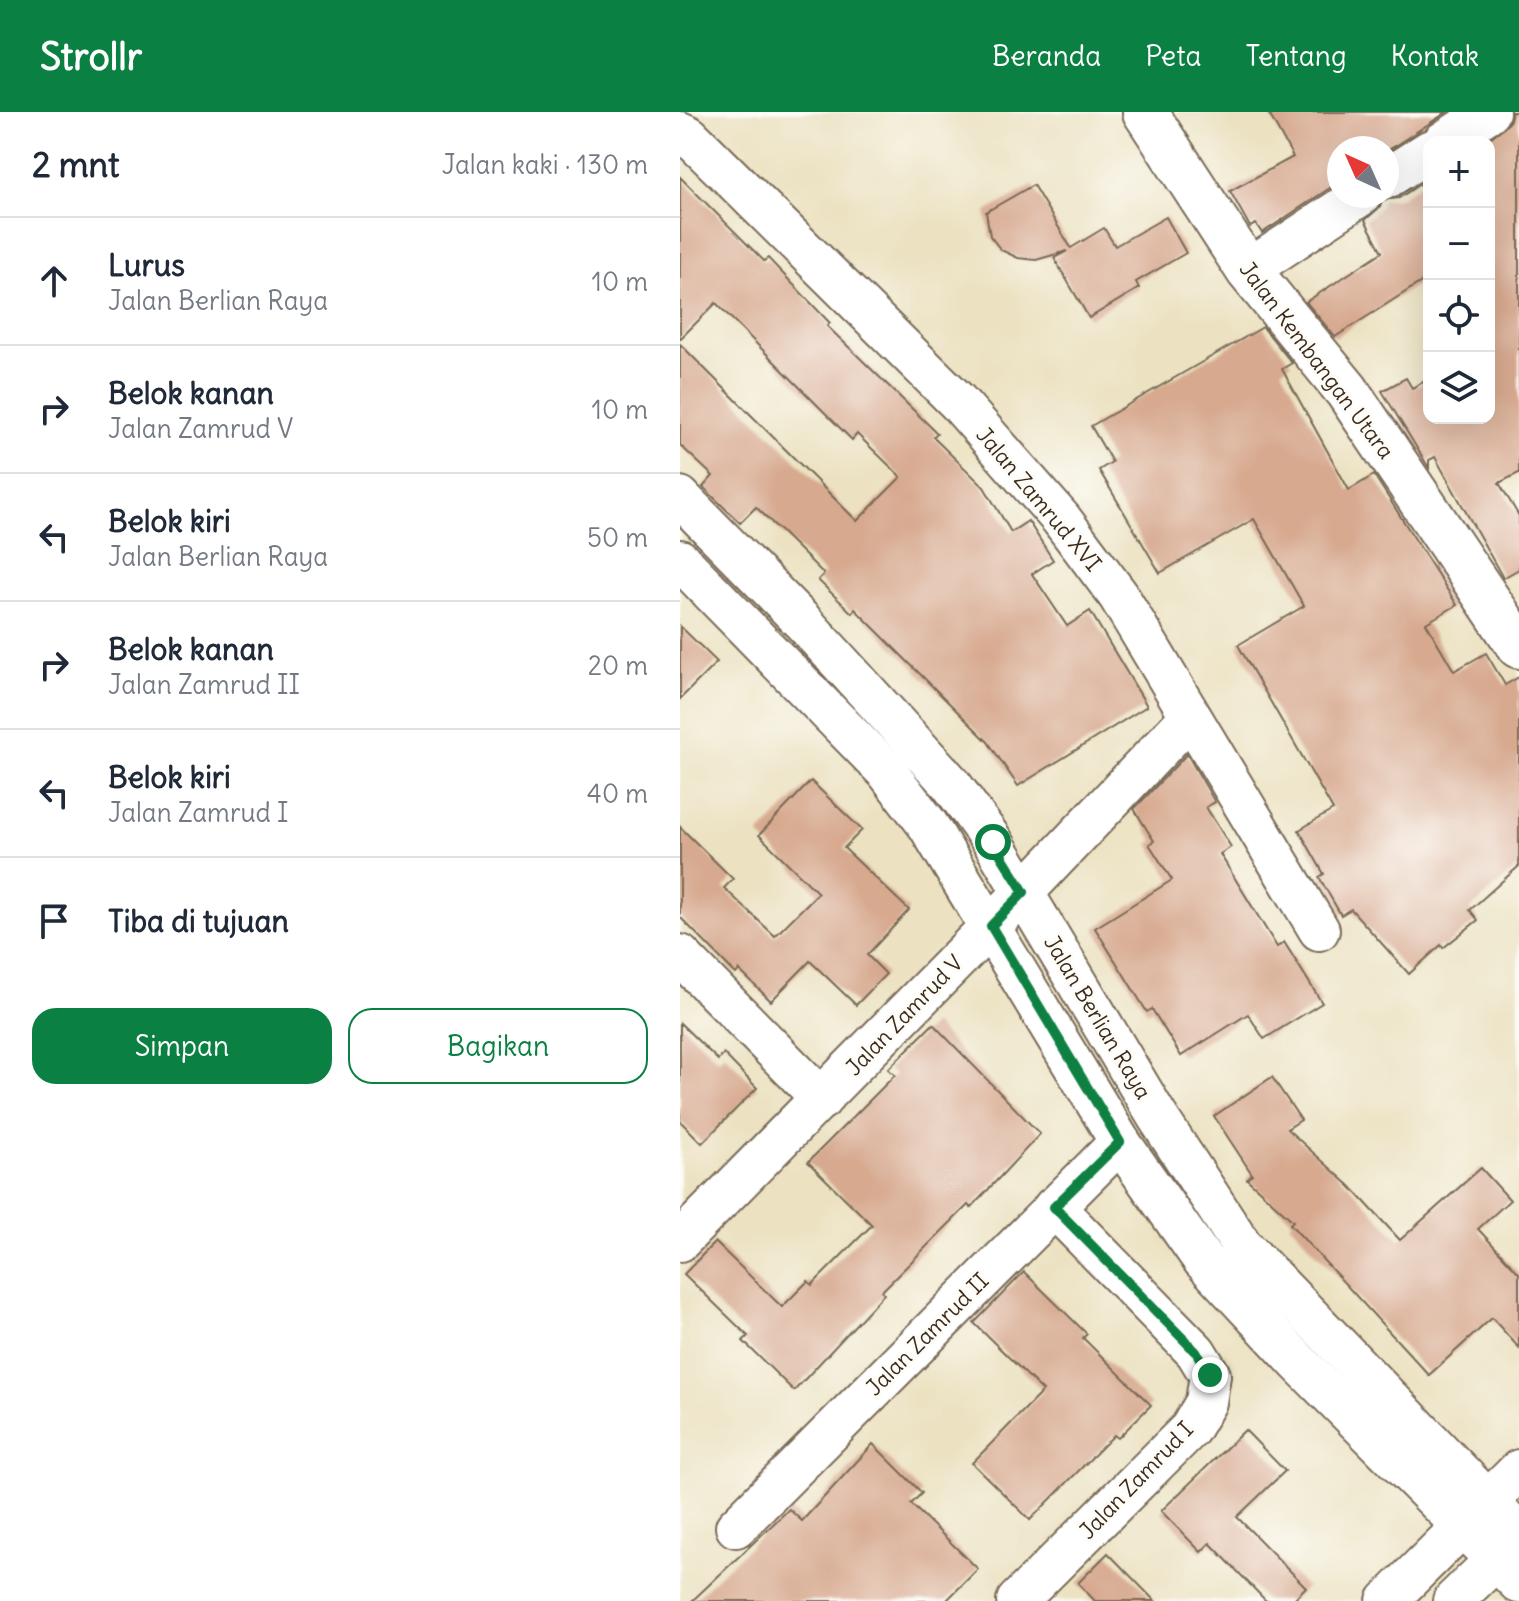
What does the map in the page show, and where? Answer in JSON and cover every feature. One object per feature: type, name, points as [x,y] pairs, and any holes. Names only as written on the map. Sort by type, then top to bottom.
[{"type":"street","name":"Jalan Kembangan Utara","points":[[1145,112],[1248,270],[1347,391],[1516,637]]},
{"type":"street","points":[[1452,136],[1489,112]]},
{"type":"street","name":"Jalan Zamrud XVI","points":[[680,132],[689,136],[979,425],[1061,519],[1118,595],[1319,930]]},
{"type":"street","points":[[1399,170],[1423,155]]},
{"type":"street","points":[[1248,270],[1342,208]]},
{"type":"street","name":"Jalan Berlian Raya","points":[[680,497],[908,734],[959,796],[1024,892],[1157,1116],[1242,1246],[1475,1515]]},
{"type":"street","name":"Jalan Berlian Raya","points":[[680,560],[888,773],[928,825],[1120,1142],[1160,1203],[1224,1284],[1513,1553]]},
{"type":"street","name":"Jalan Zamrud V","points":[[680,1241],[991,926],[1190,717]]},
{"type":"street","points":[[680,955],[822,1099]]},
{"type":"street","name":"Jalan Zamrud II","points":[[736,1527],[1120,1142]]},
{"type":"street","name":"Jalan Zamrud I","points":[[1017,1601],[1190,1429],[1206,1402],[1210,1375],[1196,1352],[1054,1207]]},
{"type":"street","points":[[1387,1601],[1519,1470]]},
{"type":"street","points":[[1453,1601],[1513,1553]]},
{"type":"building","points":[[1268,112],[1447,112],[1399,143],[1399,136],[1327,136],[1327,190],[1262,233],[1256,224],[1250,227],[1230,191],[1293,157]]},
{"type":"building","points":[[1512,112],[1519,112],[1519,473],[1499,483],[1519,516],[1519,569],[1503,578],[1435,457],[1429,460],[1429,468],[1382,391],[1406,378],[1412,388],[1423,382],[1423,424],[1495,424],[1495,136],[1493,136],[1509,123]]},
{"type":"building","points":[[680,177],[764,261],[768,258],[830,323],[827,326],[937,433],[933,437],[984,487],[1011,532],[1028,521],[1053,560],[1032,574],[1067,626],[1090,611],[1147,706],[1018,786],[988,742],[855,609],[852,613],[818,580],[824,574],[756,507],[740,523],[703,487],[713,476],[680,445],[680,344],[857,521],[901,477],[857,434],[852,440],[716,303],[680,339]]},
{"type":"building","points":[[1423,182],[1423,281],[1335,337],[1306,302],[1382,252],[1365,220],[1379,208],[1399,208],[1399,198]]},
{"type":"building","points":[[1033,185],[1071,248],[1104,228],[1115,246],[1166,217],[1186,253],[1136,282],[1139,288],[1089,318],[1054,258],[1067,251],[1036,260],[1018,258],[1001,250],[990,236],[986,212]]},
{"type":"building","points":[[1263,327],[1292,363],[1282,369],[1349,490],[1374,475],[1457,605],[1426,623],[1454,671],[1486,653],[1505,685],[1519,677],[1519,866],[1470,910],[1478,920],[1443,948],[1441,945],[1409,974],[1351,909],[1341,915],[1319,877],[1324,874],[1299,830],[1333,810],[1238,645],[1304,606],[1254,519],[1160,573],[1099,470],[1112,462],[1091,426]]},
{"type":"building","points":[[680,626],[717,662],[680,699]]},
{"type":"building","points":[[1187,754],[1215,802],[1206,807],[1231,847],[1220,854],[1277,947],[1284,942],[1322,1003],[1264,1039],[1248,1014],[1181,1056],[1152,1009],[1147,1012],[1095,928],[1172,880],[1149,844],[1154,841],[1134,809]]},
{"type":"building","points":[[811,781],[862,830],[844,848],[909,910],[867,955],[886,974],[856,1005],[810,961],[771,1001],[739,970],[736,974],[680,917],[680,827],[733,879],[724,888],[775,936],[818,893],[759,835]]},
{"type":"building","points":[[680,1023],[718,1060],[724,1054],[757,1088],[702,1143],[680,1121]]},
{"type":"building","points":[[933,1024],[1040,1134],[971,1208],[968,1205],[882,1291],[884,1294],[794,1391],[743,1341],[748,1336],[684,1274],[715,1242],[782,1307],[808,1281],[812,1285],[872,1225],[808,1162],[895,1075],[888,1069]]},
{"type":"building","points":[[1272,1077],[1301,1120],[1287,1129],[1350,1186],[1400,1240],[1481,1168],[1510,1200],[1478,1229],[1519,1273],[1519,1348],[1492,1318],[1429,1375],[1290,1224],[1293,1221],[1247,1179],[1252,1174],[1214,1116]]},
{"type":"building","points":[[1024,1272],[1087,1334],[1083,1338],[1151,1405],[1118,1438],[1114,1435],[1030,1520],[972,1463],[1043,1391],[974,1323]]},
{"type":"building","points":[[1245,1430],[1285,1471],[1237,1517],[1306,1587],[1292,1601],[1266,1601],[1210,1543],[1201,1552],[1161,1511]]},
{"type":"building","points":[[873,1444],[922,1493],[911,1504],[978,1569],[946,1601],[692,1601],[789,1509],[802,1521]]},
{"type":"building","points":[[1108,1553],[1155,1601],[1095,1601],[1078,1583]]},
{"type":"route","points":[[993,842],[1024,892],[991,926],[1120,1142],[1054,1207],[1196,1352],[1210,1375]]}]
